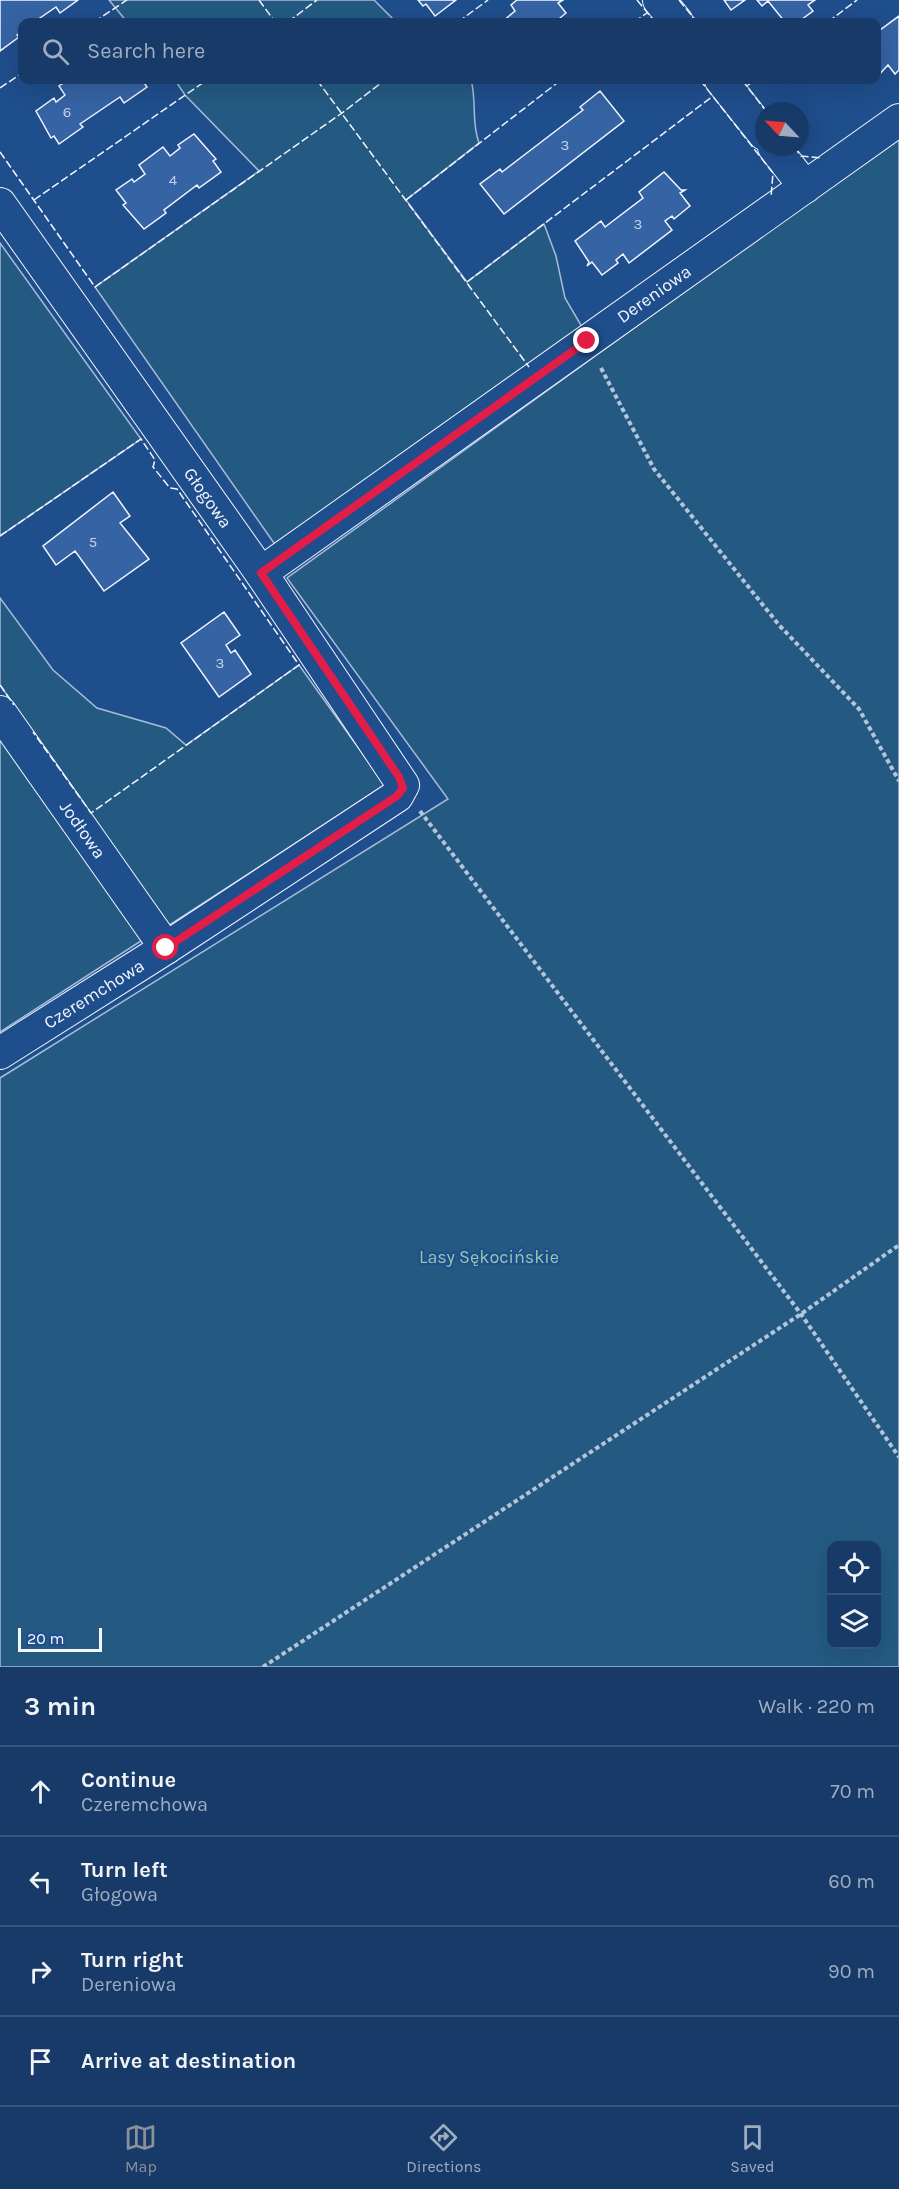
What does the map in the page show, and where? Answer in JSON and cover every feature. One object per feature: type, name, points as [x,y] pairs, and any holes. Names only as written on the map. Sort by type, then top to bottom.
[{"type":"street","points":[[659,0],[674,18]]},
{"type":"street","points":[[725,84],[755,122]]},
{"type":"street","name":"Dereniowa","points":[[261,573],[899,120]]},
{"type":"street","points":[[781,156],[805,187]]},
{"type":"street","name":"Głogowa","points":[[0,204],[261,573],[401,781],[403,788],[397,796]]},
{"type":"street","name":"Jodłowa","points":[[0,712],[166,948]]},
{"type":"street","name":"Czeremchowa","points":[[0,1053],[166,948],[397,796]]},
{"type":"path","points":[[587,341],[654,469],[779,625],[859,709],[899,781]]},
{"type":"path","points":[[397,796],[424,813],[801,1314],[899,1457]]},
{"type":"path","points":[[263,1667],[801,1314],[899,1245]]},
{"type":"green space","points":[[109,0],[374,0],[392,18],[124,18]]},
{"type":"green space","points":[[178,84],[472,84],[475,127],[479,143],[406,200],[467,282],[544,224],[556,256],[565,298],[585,332],[276,546],[95,287],[259,171],[185,95]]},
{"type":"green space","name":"Lasy Sękocińskie","points":[[899,137],[899,1667],[0,1667],[0,1078],[448,799],[287,578]]},
{"type":"green space","points":[[0,243],[141,439],[0,536]]},
{"type":"green space","points":[[0,598],[53,670],[97,708],[166,728],[186,745],[299,665],[385,785],[168,926],[0,685]]},
{"type":"green space","points":[[0,737],[144,939],[0,1032]]},
{"type":"building","points":[[0,0],[78,0],[60,13],[56,7],[40,18],[18,18],[18,38],[0,51]]},
{"type":"building","points":[[418,0],[456,0],[435,16],[426,4],[423,6]]},
{"type":"building","points":[[517,0],[563,0],[558,3],[566,13],[560,18],[507,18],[515,11],[511,5]]},
{"type":"building","points":[[724,0],[745,0],[731,10]]},
{"type":"building","points":[[757,0],[815,0],[808,5],[813,11],[803,18],[782,18],[768,1],[762,6]]},
{"type":"building","points":[[899,16],[899,70],[895,74],[888,65],[881,73],[881,29]]},
{"type":"building","points":[[62,84],[145,84],[147,87],[124,103],[120,97],[80,124],[83,127],[59,144],[54,136],[51,138],[36,111],[54,98],[56,102],[65,95],[59,86]]},
{"type":"building","points":[[600,91],[624,121],[504,214],[480,184],[500,169],[502,172],[583,110],[580,107]]},
{"type":"building","points":[[194,134],[216,159],[213,161],[221,172],[199,188],[197,185],[164,210],[166,213],[144,229],[123,205],[126,203],[116,190],[132,179],[134,182],[145,174],[139,165],[163,147],[170,156],[180,148],[178,145]]},
{"type":"building","points":[[664,172],[681,190],[685,190],[680,193],[690,206],[674,219],[672,216],[665,221],[672,230],[629,263],[623,254],[616,260],[618,263],[602,275],[592,262],[587,266],[589,262],[575,241],[601,221],[605,227],[643,198],[639,192]]},
{"type":"building","points":[[113,492],[130,516],[120,523],[149,559],[104,591],[75,551],[56,565],[43,546]]},
{"type":"building","points":[[224,612],[240,635],[226,645],[231,653],[235,650],[251,674],[219,697],[181,643]]},
{"type":"fence","points":[[100,18],[127,0]]},
{"type":"fence","points":[[259,0],[272,18]]},
{"type":"fence","points":[[293,18],[317,0]]},
{"type":"fence","points":[[463,18],[488,0]]},
{"type":"fence","points":[[637,0],[652,18]]},
{"type":"fence","points":[[679,0],[694,18]]},
{"type":"fence","points":[[833,18],[857,0]]},
{"type":"fence","points":[[640,18],[647,13]]},
{"type":"fence","points":[[0,88],[18,76]]},
{"type":"fence","points":[[34,200],[201,84]]},
{"type":"fence","points":[[320,84],[529,367]]},
{"type":"fence","points":[[0,152],[95,287],[380,84]]},
{"type":"fence","points":[[406,200],[556,84]]},
{"type":"fence","points":[[703,84],[773,173],[771,197]]},
{"type":"fence","points":[[745,84],[759,102]]},
{"type":"fence","points":[[467,282],[713,96]]},
{"type":"fence","points":[[801,156],[822,158]]},
{"type":"fence","points":[[0,536],[141,439],[155,460],[153,467],[170,488],[177,489],[299,665],[91,813],[33,732]]},
{"type":"fence","points":[[0,685],[14,705]]},
{"type":"route","points":[[166,948],[397,796],[403,788],[399,777],[261,573],[587,341]]}]
